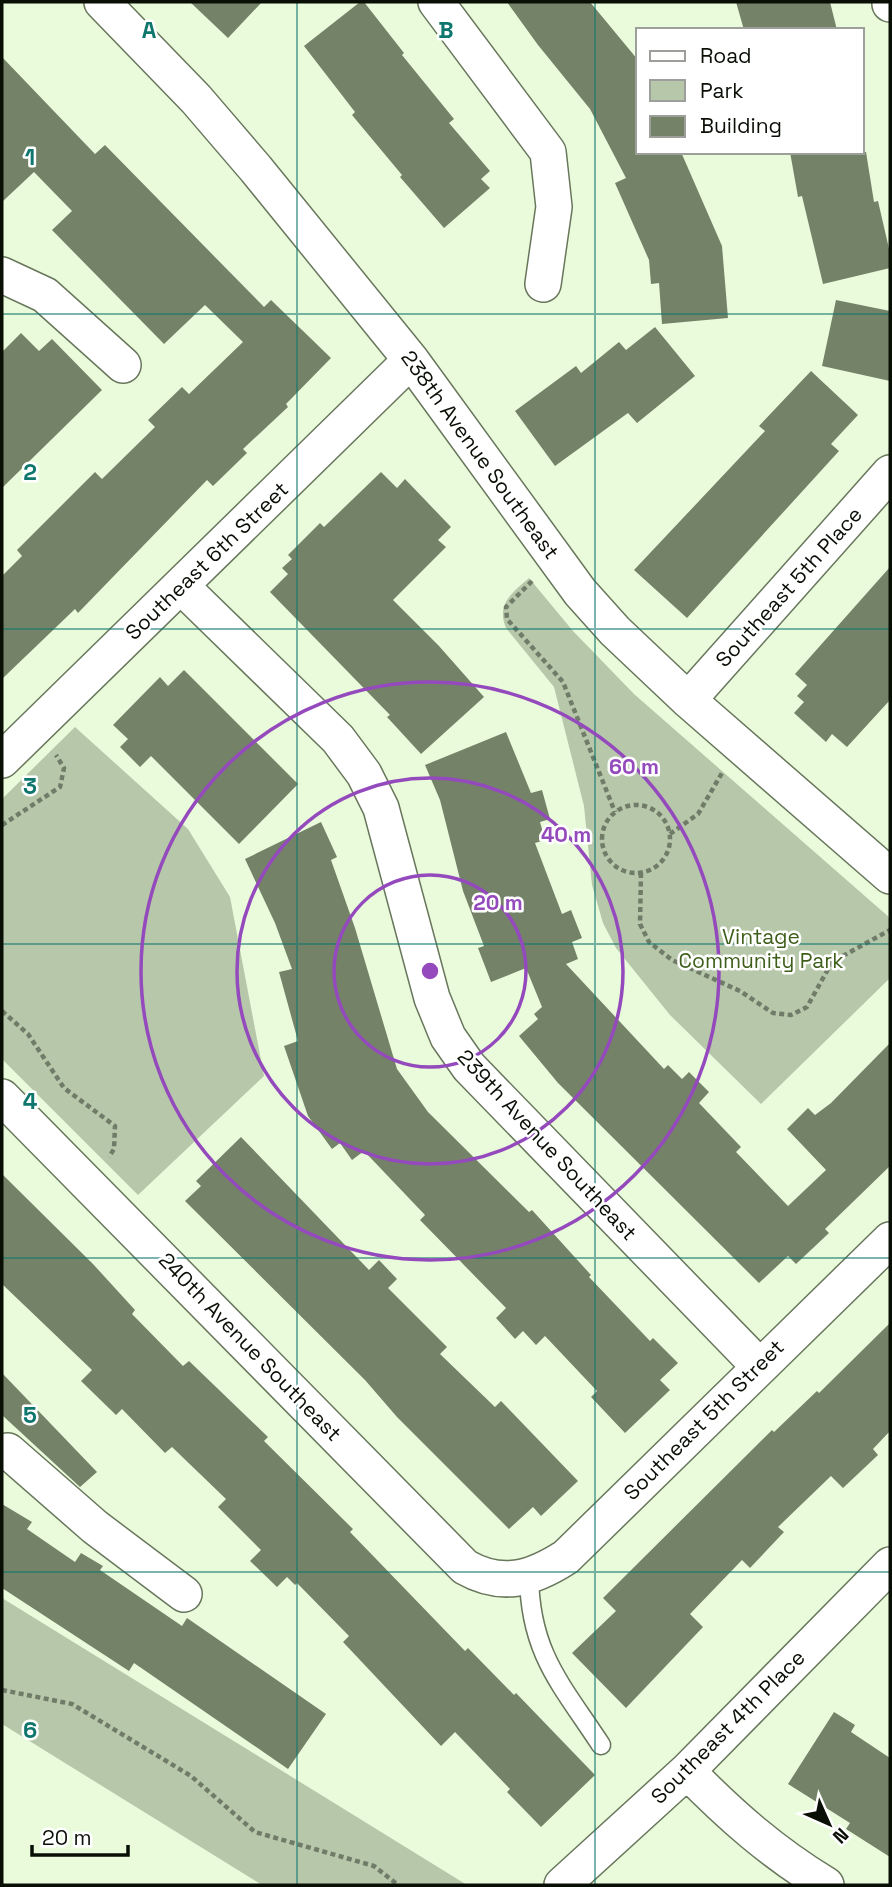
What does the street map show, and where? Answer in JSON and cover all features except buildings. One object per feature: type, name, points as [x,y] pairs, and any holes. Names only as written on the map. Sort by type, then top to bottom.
[{"type":"street","name":"238th Avenue Southeast","points":[[102,2],[196,99],[248,159],[411,360],[557,561],[615,631],[688,700],[890,876]]},
{"type":"street","points":[[436,2],[548,152],[554,207],[543,284]]},
{"type":"street","points":[[2,275],[45,295],[123,365]]},
{"type":"street","name":"Southeast 6th Street","points":[[2,760],[182,587],[411,360]]},
{"type":"street","name":"Southeast 5th Place","points":[[688,700],[890,473]]},
{"type":"street","name":"239th Avenue Southeast","points":[[182,587],[338,739],[364,774],[381,808],[432,998],[448,1037],[468,1067],[759,1366]]},
{"type":"street","name":"240th Avenue Southeast","points":[[2,1097],[91,1184],[465,1567],[484,1578],[518,1578]]},
{"type":"street","name":"Southeast 5th Street","points":[[518,1578],[566,1557],[890,1240]]},
{"type":"street","points":[[4,1453],[184,1594]]},
{"type":"street","name":"Southeast 4th Place","points":[[562,1885],[687,1771],[890,1565]]},
{"type":"street","points":[[687,1771],[740,1825],[789,1862],[826,1885]]},
{"type":"lane","points":[[518,1578],[543,1656],[601,1745]]},
{"type":"path","points":[[557,561],[515,596],[506,607],[507,619],[563,682],[615,812]]},
{"type":"path","points":[[2,824],[60,787],[64,768],[36,726]]},
{"type":"path","points":[[670,834],[698,814],[721,775],[743,748]]},
{"type":"path","points":[[632,805],[643,805],[663,818],[670,834],[668,852],[662,861],[641,873],[620,869],[606,853],[603,833],[615,812],[632,805]]},
{"type":"path","points":[[641,873],[640,925],[649,942],[681,965],[740,991],[760,1006],[782,1015],[792,1015],[807,1007],[832,962],[890,930]]},
{"type":"path","points":[[2,1011],[28,1034],[64,1088],[114,1126],[114,1149],[91,1184]]},
{"type":"path","points":[[2,1690],[72,1704],[191,1776],[255,1832],[374,1866],[398,1885]]},
{"type":"green space","name":"Vintage Community Park","points":[[529,578],[573,631],[634,694],[890,918],[890,978],[761,1104],[670,1015],[616,948],[603,923],[592,885],[584,806],[554,687],[506,628],[503,620],[507,600]]},
{"type":"green space","points":[[75,727],[188,829],[230,897],[264,1076],[138,1195],[2,1059],[2,799]]},
{"type":"green space","points":[[2,1598],[467,1885],[262,1885],[2,1724]]}]
